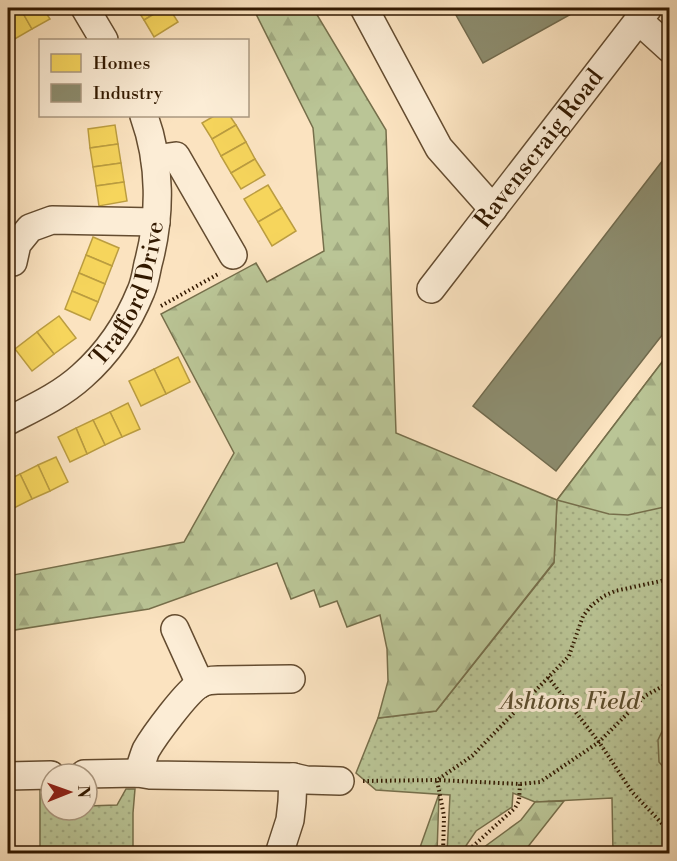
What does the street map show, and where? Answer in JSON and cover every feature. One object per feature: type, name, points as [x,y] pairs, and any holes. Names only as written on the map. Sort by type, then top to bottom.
[{"type":"street","points":[[85,8],[103,39]]},
{"type":"street","points":[[364,8],[439,148],[493,209]]},
{"type":"street","points":[[643,14],[669,49]]},
{"type":"street","name":"Ravenscraig Road","points":[[431,289],[643,14]]},
{"type":"street","name":"Trafford Drive","points":[[8,421],[47,401],[81,378],[106,353],[126,322],[142,290],[156,222],[157,186],[155,159],[144,117]]},
{"type":"street","points":[[155,159],[176,156],[222,246]]},
{"type":"street","points":[[13,262],[17,244],[30,228],[52,220],[156,222]]},
{"type":"street","points":[[175,629],[200,684]]},
{"type":"street","points":[[138,773],[145,752],[155,735],[190,692],[200,684],[218,680],[294,681]]},
{"type":"street","points":[[99,774],[292,777],[306,780],[340,781]]},
{"type":"street","points":[[8,776],[39,775]]},
{"type":"street","points":[[279,854],[290,820],[292,777]]},
{"type":"path","points":[[131,312],[146,315],[231,268],[222,246]]},
{"type":"path","points":[[437,780],[472,756],[569,656],[583,616],[592,605],[615,591],[669,579]]},
{"type":"path","points":[[548,677],[599,742],[632,792],[669,832]]},
{"type":"path","points":[[340,781],[437,780],[520,784],[540,782],[599,742],[645,696],[669,682]]},
{"type":"path","points":[[437,780],[444,816],[443,854]]},
{"type":"path","points":[[467,854],[515,808],[519,801],[520,784]]},
{"type":"green space","points":[[253,8],[313,8],[386,130],[396,433],[557,500],[554,562],[436,711],[378,718],[388,681],[387,649],[380,615],[347,627],[337,601],[320,607],[314,590],[291,599],[277,563],[149,609],[8,631],[8,576],[184,542],[234,453],[161,314],[256,263],[267,282],[324,251],[313,128]]},
{"type":"green space","name":"Ashtons Field","points":[[669,353],[669,853],[613,853],[612,798],[535,802],[513,793],[512,807],[476,831],[461,853],[447,853],[450,795],[376,790],[356,773],[378,718],[436,711],[554,563],[557,500]]},
{"type":"green space","points":[[669,353],[669,506],[628,515],[609,514],[557,500]]},
{"type":"green space","points":[[669,717],[669,774],[659,762],[658,740]]},
{"type":"green space","points":[[126,789],[135,789],[133,853],[40,853],[40,822],[99,822],[99,806],[117,805]]},
{"type":"green space","points":[[439,794],[437,853],[418,853]]},
{"type":"green space","points":[[564,801],[523,853],[476,853],[521,820],[535,802]]},
{"type":"building: Homes","points":[[20,8],[32,29],[13,40],[8,31],[8,11]]},
{"type":"building: Homes","points":[[20,8],[43,8],[50,19],[32,29]]},
{"type":"building: Homes","points":[[136,8],[164,8],[144,20]]},
{"type":"building: Homes","points":[[164,8],[169,8],[178,22],[154,37],[144,20]]},
{"type":"building: Homes","points":[[212,117],[231,117],[236,125],[212,139],[202,123]]},
{"type":"building: Homes","points":[[115,125],[118,144],[90,148],[88,129]]},
{"type":"building: Homes","points":[[236,125],[246,142],[221,156],[212,139]]},
{"type":"building: Homes","points":[[246,142],[255,159],[231,173],[221,156]]},
{"type":"building: Homes","points":[[118,144],[121,163],[93,167],[90,148]]},
{"type":"building: Homes","points":[[255,159],[265,175],[241,189],[231,173]]},
{"type":"building: Homes","points":[[121,163],[124,182],[96,186],[93,167]]},
{"type":"building: Homes","points":[[124,182],[127,201],[99,206],[96,186]]},
{"type":"building: Homes","points":[[268,185],[282,208],[258,222],[244,199]]},
{"type":"building: Homes","points":[[282,208],[296,231],[272,246],[258,222]]},
{"type":"building: Homes","points":[[93,237],[119,248],[112,266],[86,255]]},
{"type":"building: Homes","points":[[86,255],[112,266],[105,284],[79,273]]},
{"type":"building: Homes","points":[[79,273],[105,284],[98,302],[72,291]]},
{"type":"building: Homes","points":[[72,291],[98,302],[90,320],[65,309]]},
{"type":"building: Homes","points":[[59,316],[76,338],[54,354],[37,332]]},
{"type":"building: Homes","points":[[37,332],[54,354],[32,371],[15,349]]},
{"type":"building: Homes","points":[[178,357],[190,382],[166,394],[154,369]]},
{"type":"building: Homes","points":[[154,369],[166,394],[141,406],[129,381]]},
{"type":"building: Homes","points":[[128,403],[140,429],[122,437],[110,412]]},
{"type":"building: Homes","points":[[110,412],[122,437],[105,445],[93,420]]},
{"type":"building: Homes","points":[[93,420],[105,445],[87,454],[76,428]]},
{"type":"building: Homes","points":[[76,428],[87,454],[70,462],[58,437]]},
{"type":"building: Homes","points":[[56,457],[68,482],[50,491],[38,465]]},
{"type":"building: Homes","points":[[38,465],[50,491],[32,499],[20,474]]},
{"type":"building: Homes","points":[[20,474],[32,499],[14,508],[8,494],[8,480]]},
{"type":"building: Industry","points":[[452,8],[582,8],[483,63]]},
{"type":"building: Industry","points":[[670,151],[670,325],[556,471],[473,406]]}]
